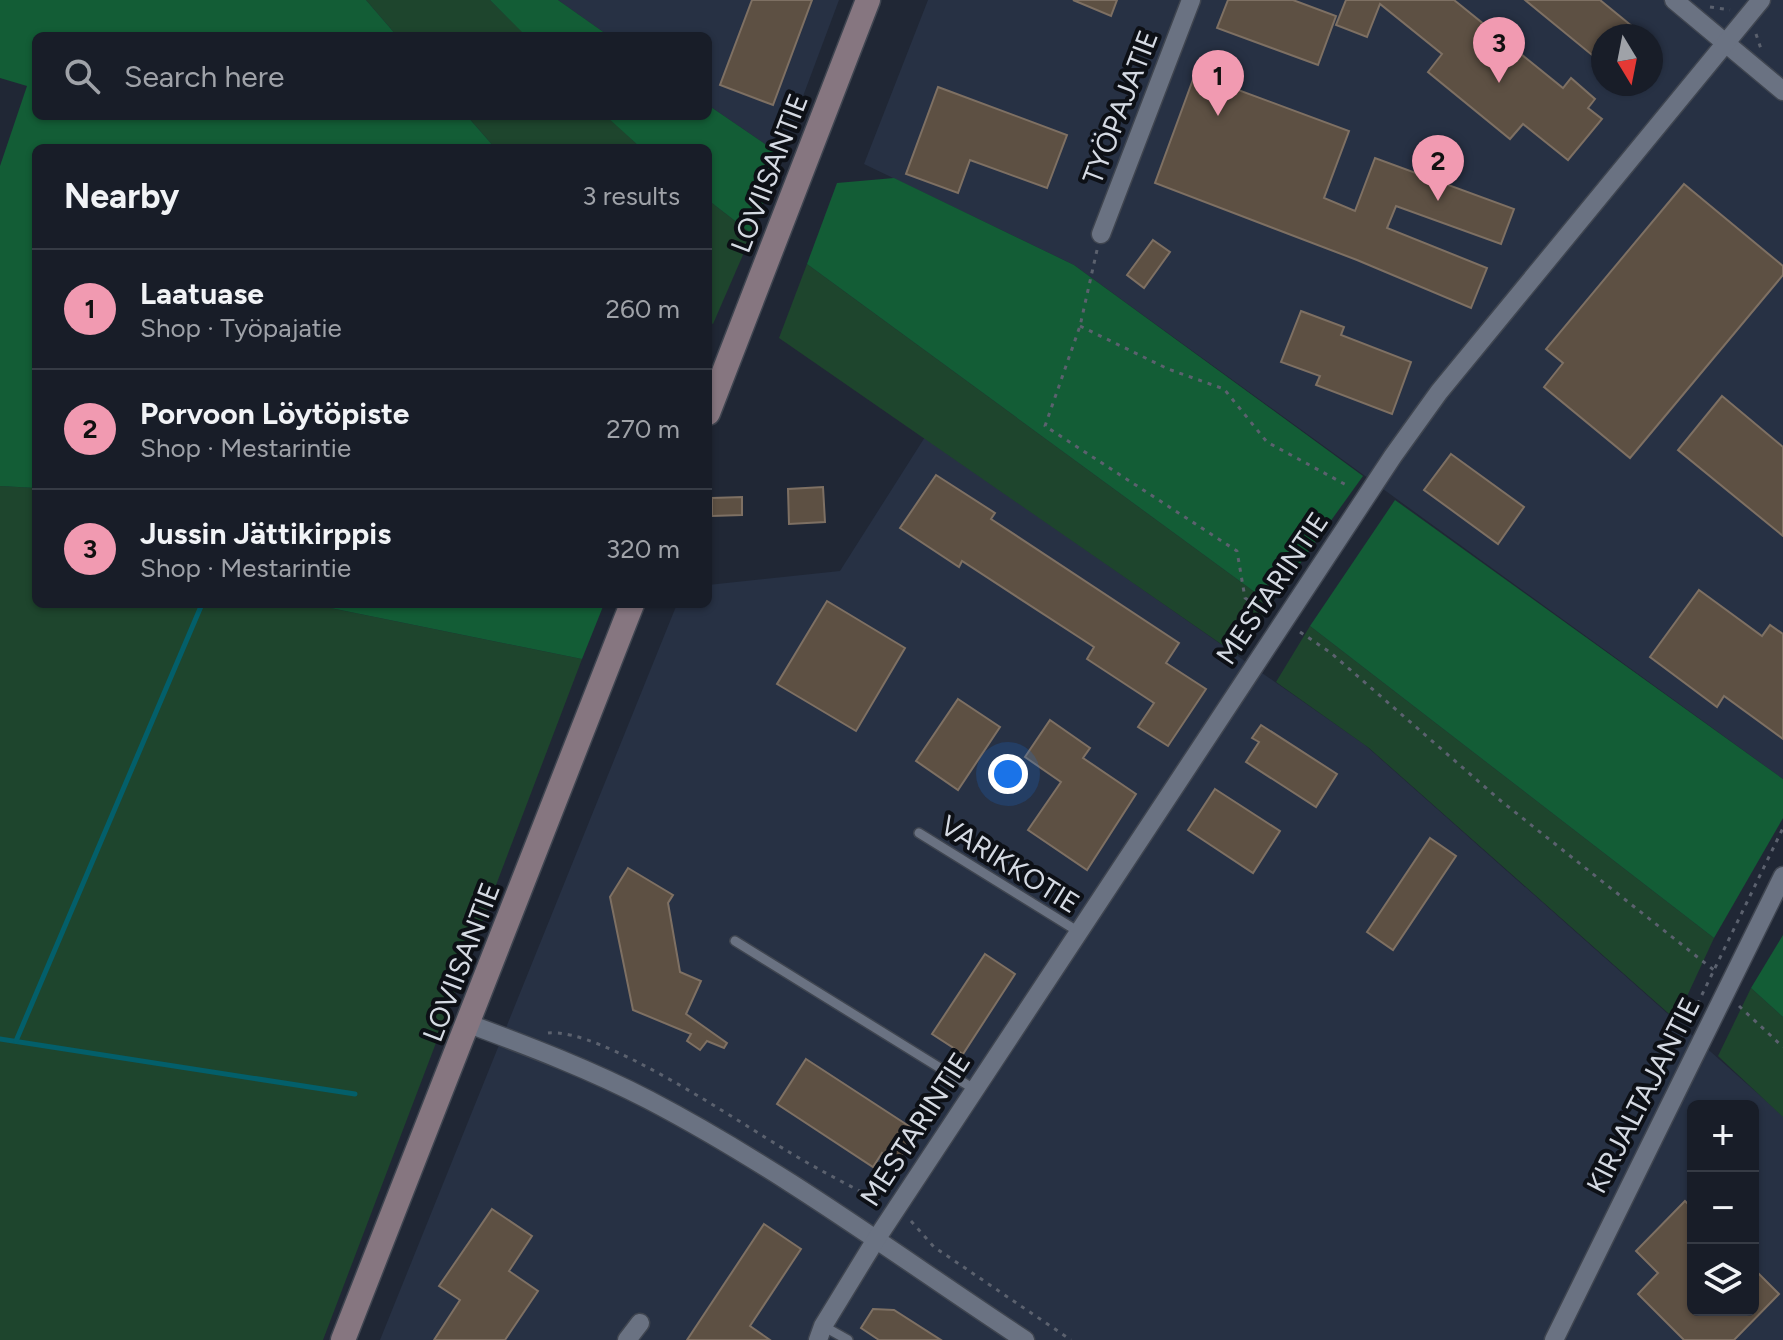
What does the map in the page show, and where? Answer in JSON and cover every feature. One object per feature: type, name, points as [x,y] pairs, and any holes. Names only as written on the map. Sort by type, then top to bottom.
[{"type":"main road","name":"LOVIISANTIE","points":[[712,403],[868,0]]},
{"type":"main road","name":"LOVIISANTIE","points":[[343,1340],[630,608]]},
{"type":"street","name":"TYÖPAJATIE","points":[[1101,234],[1191,0]]},
{"type":"street","points":[[1674,0],[1727,43],[1753,53],[1783,91]]},
{"type":"street","name":"MESTARINTIE","points":[[820,1333],[875,1241],[904,1212],[974,1089],[1283,621],[1439,392],[1761,0]]},
{"type":"street","name":"KIRJALTAJANTIE","points":[[1554,1340],[1783,876]]},
{"type":"street","points":[[469,1024],[530,1045],[651,1101],[840,1215],[1025,1340]]},
{"type":"street","points":[[627,1340],[640,1323]]},
{"type":"lane","name":"VARIKKOTIE","points":[[919,833],[1079,932]]},
{"type":"lane","points":[[735,941],[974,1089]]},
{"type":"lane","points":[[820,1333],[848,1340]]},
{"type":"path","points":[[1101,234],[1080,326],[1045,426],[1237,551],[1245,598],[1331,653],[1501,801],[1713,967],[1726,994],[1783,1047]]},
{"type":"path","points":[[1080,326],[1168,369],[1224,389],[1267,442],[1326,477],[1368,495]]},
{"type":"path","points":[[530,1045],[548,1033],[560,1032],[635,1062],[904,1212],[934,1247],[1071,1340]]},
{"type":"path","points":[[904,1212],[912,1221]]},
{"type":"shaded area","points":[[558,0],[839,0],[781,155],[712,108],[712,32],[603,32]]},
{"type":"shaded area","points":[[928,0],[1783,0],[1783,779],[1074,265],[864,164]]},
{"type":"shaded area","points":[[925,437],[1365,745],[1783,1116],[1783,1340],[380,1340],[675,608],[712,608],[712,585],[840,571]]},
{"type":"green space","points":[[0,0],[366,0],[394,32],[32,32],[32,120],[470,120],[492,144],[32,144],[32,488],[0,486],[0,166],[27,86],[0,78]]},
{"type":"green space","points":[[366,0],[490,0],[523,32],[394,32]]},
{"type":"green space","points":[[490,0],[558,0],[603,32],[522,32]]},
{"type":"green space","points":[[712,108],[781,155],[752,234],[712,203],[712,144],[637,144],[610,120],[712,120]]},
{"type":"green space","points":[[470,120],[611,120],[637,144],[492,144]]},
{"type":"green space","points":[[894,178],[1074,265],[1363,476],[1271,604],[807,264],[837,183]]},
{"type":"green space","points":[[712,203],[752,234],[712,323]]},
{"type":"green space","points":[[807,264],[1271,604],[1237,655],[779,338]]},
{"type":"green space","points":[[0,486],[32,488],[32,608],[331,608],[582,659],[323,1340],[0,1340]]},
{"type":"green space","points":[[1395,500],[1783,779],[1783,818],[1714,938],[1310,626]]},
{"type":"green space","points":[[331,608],[602,608],[582,659]]},
{"type":"green space","points":[[1310,626],[1714,938],[1676,1020],[1369,748],[1276,682]]},
{"type":"green space","points":[[1783,935],[1783,1017],[1751,988]]},
{"type":"green space","points":[[1751,988],[1783,1017],[1783,1117],[1718,1056]]},
{"type":"building","points":[[752,0],[812,0],[773,105],[720,85]]},
{"type":"building","points":[[1073,0],[1117,0],[1111,16]]},
{"type":"building","points":[[1228,0],[1293,0],[1336,16],[1318,65],[1217,28]]},
{"type":"building","points":[[1346,0],[1454,0],[1563,88],[1571,78],[1595,99],[1588,108],[1602,119],[1568,160],[1523,124],[1510,139],[1428,72],[1442,54],[1380,4],[1367,37],[1336,25]]},
{"type":"building","points":[[1525,0],[1600,0],[1629,24],[1591,24],[1591,54]]},
{"type":"building","points":[[1195,74],[1349,131],[1324,198],[1355,211],[1375,158],[1514,209],[1501,244],[1396,206],[1387,228],[1487,268],[1471,308],[1357,260],[1155,183]]},
{"type":"building","points":[[938,87],[1067,135],[1047,188],[970,160],[958,193],[906,174]]},
{"type":"building","points":[[1684,184],[1783,266],[1783,275],[1630,458],[1544,387],[1563,363],[1546,349]]},
{"type":"building","points":[[1153,240],[1170,252],[1144,288],[1127,275]]},
{"type":"building","points":[[1301,311],[1344,327],[1341,335],[1411,362],[1392,414],[1316,385],[1320,376],[1281,362]]},
{"type":"building","points":[[1722,396],[1783,447],[1783,536],[1678,450]]},
{"type":"building","points":[[1451,454],[1524,507],[1498,544],[1424,490]]},
{"type":"building","points":[[936,475],[995,513],[991,519],[1179,643],[1166,663],[1206,689],[1168,746],[1138,727],[1154,703],[1087,659],[1094,647],[962,561],[959,567],[900,528]]},
{"type":"building","points":[[823,487],[825,522],[789,524],[788,489]]},
{"type":"building","points":[[742,497],[742,515],[712,516],[712,498]]},
{"type":"building","points":[[1699,590],[1762,636],[1770,625],[1783,634],[1783,739],[1724,696],[1717,707],[1650,657]]},
{"type":"building","points":[[827,601],[905,648],[856,731],[777,684]]},
{"type":"building","points":[[958,699],[1000,727],[958,790],[916,761]]},
{"type":"building","points":[[1050,720],[1090,748],[1083,758],[1136,794],[1087,870],[1028,830],[1061,782],[1025,757]]},
{"type":"building","points":[[1261,725],[1337,774],[1316,807],[1246,762],[1259,742],[1252,738]]},
{"type":"building","points":[[1215,789],[1280,831],[1253,873],[1188,830]]},
{"type":"building","points":[[1430,838],[1456,856],[1393,950],[1367,932]]},
{"type":"building","points":[[628,868],[673,895],[668,903],[680,972],[701,981],[686,1014],[727,1043],[724,1048],[707,1041],[700,1050],[687,1041],[691,1034],[633,1010],[610,897]]},
{"type":"building","points":[[985,954],[1015,974],[963,1054],[932,1034]]},
{"type":"building","points":[[806,1059],[918,1132],[897,1163],[882,1153],[873,1167],[777,1104]]},
{"type":"building","points":[[1685,1201],[1687,1316],[1757,1316],[1734,1340],[1684,1340],[1638,1294],[1658,1273],[1636,1251]]},
{"type":"building","points":[[492,1209],[532,1236],[509,1271],[538,1291],[505,1340],[434,1340],[460,1300],[439,1286]]},
{"type":"building","points":[[764,1224],[801,1249],[750,1326],[770,1340],[687,1340]]},
{"type":"building","points":[[1759,1274],[1779,1294],[1759,1314]]},
{"type":"building","points":[[873,1309],[894,1310],[941,1340],[879,1340],[861,1328]]},
{"type":"waterway","points":[[16,1041],[200,608]]},
{"type":"waterway","points":[[0,1039],[355,1094]]},
{"type":"place","name":"Jussin Jättikirppis","points":[[1499,83]]},
{"type":"place","name":"Laatuase","points":[[1218,116]]},
{"type":"place","name":"Porvoon Löytöpiste","points":[[1438,201]]}]
